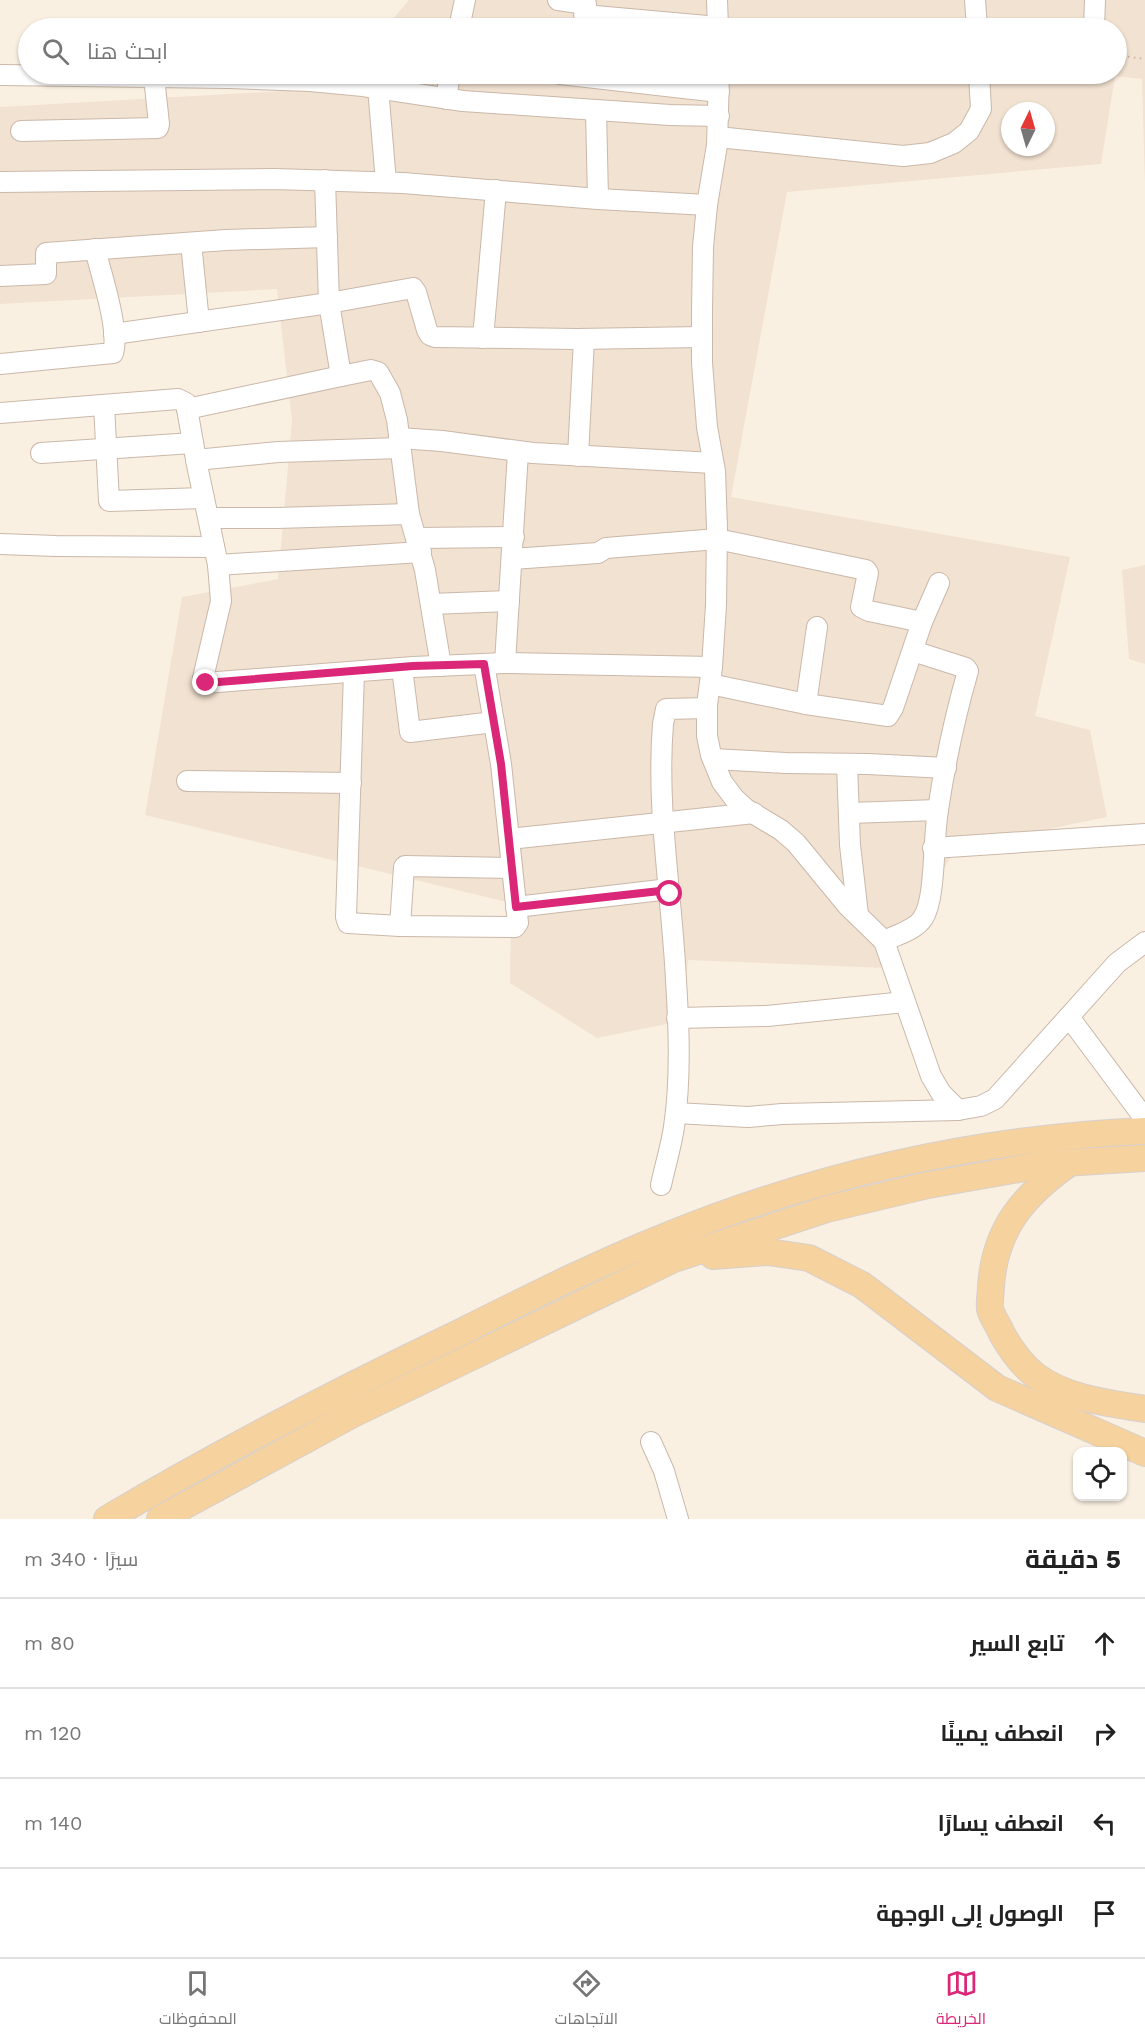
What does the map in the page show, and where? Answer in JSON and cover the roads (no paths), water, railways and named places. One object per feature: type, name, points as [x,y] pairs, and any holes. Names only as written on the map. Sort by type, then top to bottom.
[{"type":"main road","points":[[107,1519],[205,1462],[337,1392],[619,1256],[717,1216],[819,1184],[922,1159],[1021,1142],[1145,1131]]},
{"type":"main road","points":[[160,1519],[351,1415],[674,1259],[777,1224],[877,1196],[1047,1164],[1145,1158]]},
{"type":"main road","points":[[1068,1164],[1040,1184],[1008,1226],[993,1261],[990,1309],[1009,1347],[1036,1376],[1069,1393],[1103,1403],[1145,1408]]},
{"type":"main road","points":[[674,1259],[768,1252],[809,1258],[862,1285],[997,1388],[1145,1453]]},
{"type":"street","points":[[461,18],[465,0]]},
{"type":"street","points":[[558,0],[585,12],[635,18]]},
{"type":"street","points":[[717,0],[718,18]]},
{"type":"street","points":[[975,0],[976,18]]},
{"type":"street","points":[[1094,18],[1095,0]]},
{"type":"street","points":[[0,75],[18,75]]},
{"type":"street","points":[[21,131],[158,128],[155,84]]},
{"type":"street","points":[[339,84],[446,99],[719,116]]},
{"type":"street","points":[[446,99],[448,84]]},
{"type":"street","points":[[719,84],[718,137],[703,248],[702,337],[717,539],[707,736],[722,782],[729,792],[740,804],[781,830],[796,843],[847,905],[884,941],[931,1076],[941,1093],[958,1110]]},
{"type":"street","points":[[718,137],[903,156],[930,153],[954,143],[969,131],[981,109],[980,84]]},
{"type":"street","points":[[378,88],[386,182]]},
{"type":"street","points":[[596,110],[598,199]]},
{"type":"street","points":[[0,182],[326,180],[386,182],[598,199],[707,205]]},
{"type":"street","points":[[326,180],[330,303],[341,376]]},
{"type":"street","points":[[483,338],[496,190]]},
{"type":"street","points":[[0,276],[44,275],[47,273],[46,254],[191,243],[327,237]]},
{"type":"street","points":[[191,243],[199,322]]},
{"type":"street","points":[[0,364],[111,354],[114,351],[110,310],[95,249]]},
{"type":"street","points":[[114,334],[330,303],[412,288],[417,292],[430,335],[449,338],[584,339],[702,337]]},
{"type":"street","points":[[578,456],[584,339]]},
{"type":"street","points":[[187,409],[371,370],[378,372],[390,393],[400,442],[409,514],[431,604],[441,666]]},
{"type":"street","points":[[0,413],[184,400],[216,556],[221,601],[203,678],[206,683],[402,668],[505,663],[711,676],[806,704],[888,716],[893,708],[922,622],[939,583]]},
{"type":"street","points":[[104,405],[109,501],[204,498]]},
{"type":"street","points":[[41,453],[106,448],[288,452],[400,442],[442,441],[518,452],[713,463]]},
{"type":"street","points":[[505,663],[518,452]]},
{"type":"street","points":[[209,519],[409,514]]},
{"type":"street","points":[[0,544],[216,556],[369,557],[418,545],[514,537]]},
{"type":"street","points":[[512,559],[598,553],[606,548],[717,539],[866,570],[868,573],[861,607],[869,611],[922,622]]},
{"type":"street","points":[[431,604],[509,601]]},
{"type":"street","points":[[806,704],[817,627]]},
{"type":"street","points":[[884,941],[917,925],[925,916],[930,905],[938,810],[968,670],[913,651]]},
{"type":"street","points":[[354,672],[346,917],[348,923],[515,927],[518,923],[509,839],[484,664]]},
{"type":"street","points":[[402,668],[410,732],[494,722]]},
{"type":"street","points":[[661,1185],[677,1093],[676,981],[664,822],[662,740],[665,711],[669,708],[707,708]]},
{"type":"street","points":[[713,759],[946,768]]},
{"type":"street","points":[[847,764],[858,915]]},
{"type":"street","points":[[187,781],[351,783]]},
{"type":"street","points":[[849,813],[938,810]]},
{"type":"street","points":[[509,839],[754,813]]},
{"type":"street","points":[[933,848],[1145,834]]},
{"type":"street","points":[[400,926],[405,866],[512,868]]},
{"type":"street","points":[[516,907],[669,890]]},
{"type":"street","points":[[675,1113],[748,1117],[782,1114],[958,1110],[981,1106],[995,1100],[1117,963],[1145,942]]},
{"type":"street","points":[[677,1018],[767,1016],[905,1002]]},
{"type":"street","points":[[1069,1017],[1145,1119]]},
{"type":"street","points":[[651,1442],[664,1471],[678,1519]]}]
